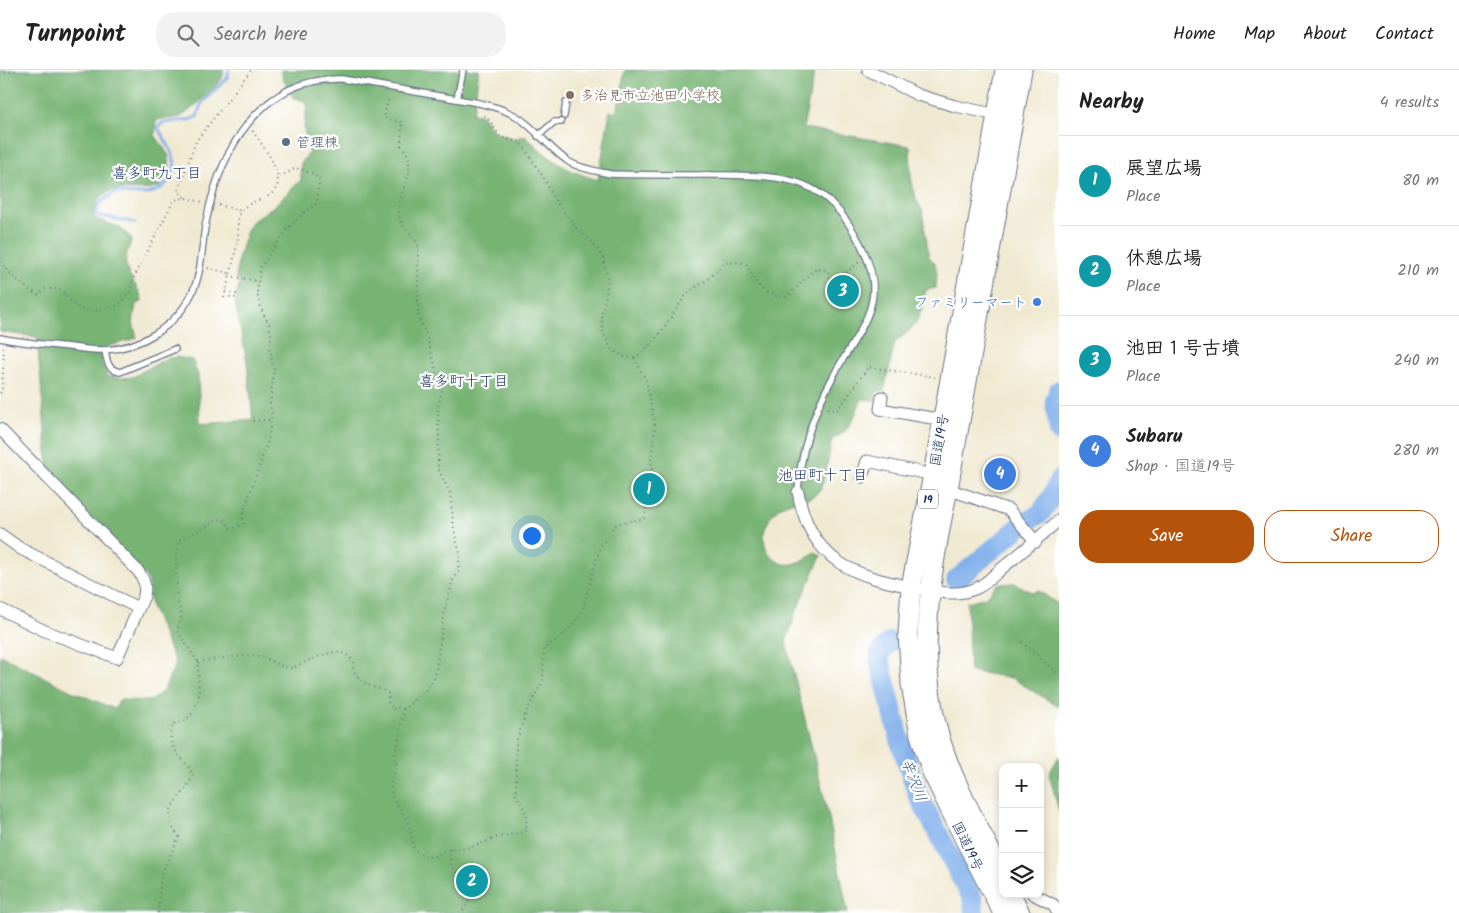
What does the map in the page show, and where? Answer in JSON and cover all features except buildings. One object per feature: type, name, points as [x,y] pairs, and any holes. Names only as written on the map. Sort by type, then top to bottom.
[{"type":"highway","name":"国道19号","points":[[1003,913],[967,845],[932,772],[920,735],[911,684],[908,633],[911,587],[943,420],[1005,70]]},
{"type":"highway","name":"国道19号","points":[[999,868],[954,774],[936,724],[929,687],[927,651],[930,590],[938,535],[948,489],[1022,70]]},
{"type":"highway","points":[[1014,898],[1020,913]]},
{"type":"street","points":[[868,70],[886,74],[918,95],[955,106],[998,115]]},
{"type":"street","points":[[882,397],[880,409],[943,420]]},
{"type":"street","points":[[0,429],[138,571],[143,578],[145,587],[144,596],[117,658],[45,631],[0,609]]},
{"type":"street","points":[[862,478],[867,461],[933,475]]},
{"type":"street","points":[[948,489],[1010,510],[1032,538]]},
{"type":"street","points":[[798,492],[804,516],[813,536],[826,551],[847,568],[859,574],[911,587],[954,594],[977,588],[1032,538],[1059,520]]},
{"type":"street","points":[[0,534],[21,549],[138,608]]},
{"type":"street","points":[[1041,898],[1054,905],[1058,913]]},
{"type":"lane","points":[[457,99],[463,70]]},
{"type":"lane","points":[[2,339],[105,350],[130,346],[160,331],[175,318],[191,296],[199,276],[206,224],[221,171],[238,137],[246,126],[269,100],[282,92],[314,81],[329,79],[357,81],[494,106],[516,116],[571,163],[610,174],[776,176],[803,184],[820,193],[841,212],[856,234],[869,261],[873,274],[873,294],[868,314],[833,376],[812,425],[799,472],[798,492]]},
{"type":"lane","points":[[538,136],[554,122],[562,119],[566,103]]},
{"type":"lane","points":[[105,350],[107,363],[110,368],[120,372],[175,349]]},
{"type":"path","points":[[0,74],[18,70]]},
{"type":"path","points":[[185,198],[178,192],[196,141],[251,70]]},
{"type":"path","points":[[389,94],[384,118],[402,122],[401,145],[410,162],[408,177],[399,206],[400,218],[408,234],[418,244],[418,317],[425,331],[443,388],[438,406],[440,437],[438,468],[450,493],[454,530],[460,554],[458,572],[453,579],[445,609],[435,678],[426,690],[404,709],[394,759],[397,767],[391,781],[391,796],[407,822],[414,848],[424,856],[433,856],[450,848],[467,848],[502,836],[516,835],[526,831],[527,815],[516,794],[516,743],[526,712],[543,681],[544,648],[556,641],[572,626],[582,612],[600,547],[614,526],[623,522],[644,518],[653,475],[651,460],[655,426],[646,380],[634,358]]},
{"type":"path","points":[[476,112],[484,114],[500,137],[520,142],[544,178],[554,199],[577,229],[593,243],[604,258],[608,279],[601,314],[603,332],[611,349],[624,357],[634,358],[646,349],[664,328],[690,291],[709,278],[723,263],[740,262],[747,265],[756,284],[770,295],[778,298],[787,297],[814,270],[828,271],[831,279],[828,294],[831,302],[840,306],[846,306],[852,300]]},
{"type":"path","points":[[226,292],[236,294],[236,298],[225,297],[226,292],[229,283],[229,274],[236,250],[238,221],[241,211],[254,201],[276,191],[280,180],[276,169],[252,130],[246,126]]},
{"type":"path","points":[[158,913],[161,874],[179,836],[171,826],[169,814],[172,806],[191,782],[193,775],[188,765],[177,754],[169,738],[170,731],[174,724],[184,721],[191,715],[199,699],[198,662],[177,632],[182,615],[177,600],[176,558],[179,540],[195,534],[219,520],[226,521],[231,528],[243,525],[243,513],[268,441],[272,414],[270,403],[274,369],[270,351],[271,334],[269,324],[257,293],[260,268],[288,228],[310,207],[315,206],[318,199],[317,189],[320,181],[314,174],[296,168],[279,177]]},
{"type":"path","points":[[0,262],[29,291],[39,295],[44,289],[60,288],[71,302],[82,311],[98,311],[119,305],[130,292],[133,279],[174,200],[185,198],[203,202]]},
{"type":"path","points":[[218,205],[241,211]]},
{"type":"path","points":[[831,279],[843,277],[862,260]]},
{"type":"path","points":[[208,268],[258,281]]},
{"type":"path","points":[[0,393],[2,391],[2,339]]},
{"type":"path","points":[[826,407],[836,410],[868,367],[950,379]]},
{"type":"path","points":[[253,420],[271,420]]},
{"type":"path","points":[[1022,642],[1059,675]]},
{"type":"path","points":[[198,662],[256,656],[270,659],[280,666],[291,668],[335,651],[345,653],[352,659],[354,663],[353,669],[363,683],[381,688],[389,694],[388,702],[393,710],[396,707],[404,709]]},
{"type":"path","points":[[450,848],[451,866],[470,887],[468,902],[462,913]]},
{"type":"green space","points":[[0,70],[224,70],[219,82],[189,111],[179,117],[156,121],[155,135],[169,156],[169,174],[159,187],[109,192],[101,196],[96,205],[94,218],[119,227],[132,239],[126,256],[126,266],[142,302],[136,304],[133,323],[137,338],[102,348],[102,363],[107,376],[133,377],[167,358],[177,357],[192,360],[198,375],[200,424],[253,420],[247,362],[235,302],[240,281],[236,279],[238,260],[246,232],[253,221],[275,205],[301,180],[301,163],[309,153],[304,129],[307,102],[293,97],[283,79],[281,70],[479,70],[473,113],[482,115],[494,132],[515,139],[525,135],[558,163],[576,173],[598,180],[610,111],[617,113],[625,70],[815,70],[803,128],[910,146],[911,178],[916,199],[922,210],[929,257],[935,263],[937,273],[936,288],[926,290],[920,314],[914,326],[895,342],[884,391],[877,391],[875,401],[862,399],[854,418],[847,428],[843,433],[832,439],[821,488],[810,498],[788,503],[780,507],[767,524],[764,534],[767,550],[774,559],[781,563],[797,563],[815,552],[821,556],[795,614],[786,642],[829,818],[848,913],[0,913],[0,655],[71,691],[115,709],[119,700],[151,701],[163,691],[176,664],[151,606],[148,579],[46,470],[48,465],[37,337],[0,332]]},
{"type":"green space","points":[[1014,583],[1034,593],[1038,590],[1059,605],[1059,707],[1012,678],[970,671],[967,602],[986,597],[998,584]]},
{"type":"green space","points":[[1059,756],[1059,811],[1049,774]]},
{"type":"waterway","points":[[135,223],[97,215],[98,207],[102,201],[116,192],[146,194],[159,190],[165,185],[173,174],[174,162],[170,149],[158,128],[162,123],[197,117],[201,104],[227,78],[229,70]]},
{"type":"waterway","name":"辛沢川","points":[[1059,390],[1055,401],[1059,432]]},
{"type":"waterway","name":"辛沢川","points":[[956,580],[1023,524],[1041,513],[1052,496],[1059,480]]},
{"type":"waterway","name":"辛沢川","points":[[890,642],[883,649],[879,658],[901,744],[918,795],[973,900],[974,913]]},
{"type":"place","name":"多治見市立池田小学校","points":[[570,95]]},
{"type":"place","name":"管理棟","points":[[286,142]]},
{"type":"place","name":"池田１号古墳","points":[[843,291]]},
{"type":"place","name":"ファミリーマート","points":[[1037,302]]},
{"type":"place","name":"Subaru","points":[[1000,474]]},
{"type":"place","name":"展望広場","points":[[649,489]]},
{"type":"place","name":"休憩広場","points":[[472,881]]},
{"type":"district","name":"喜多町九丁目","points":[[157,173]]},
{"type":"district","name":"喜多町十丁目","points":[[464,381]]},
{"type":"district","name":"池田町十丁目","points":[[823,475]]}]
